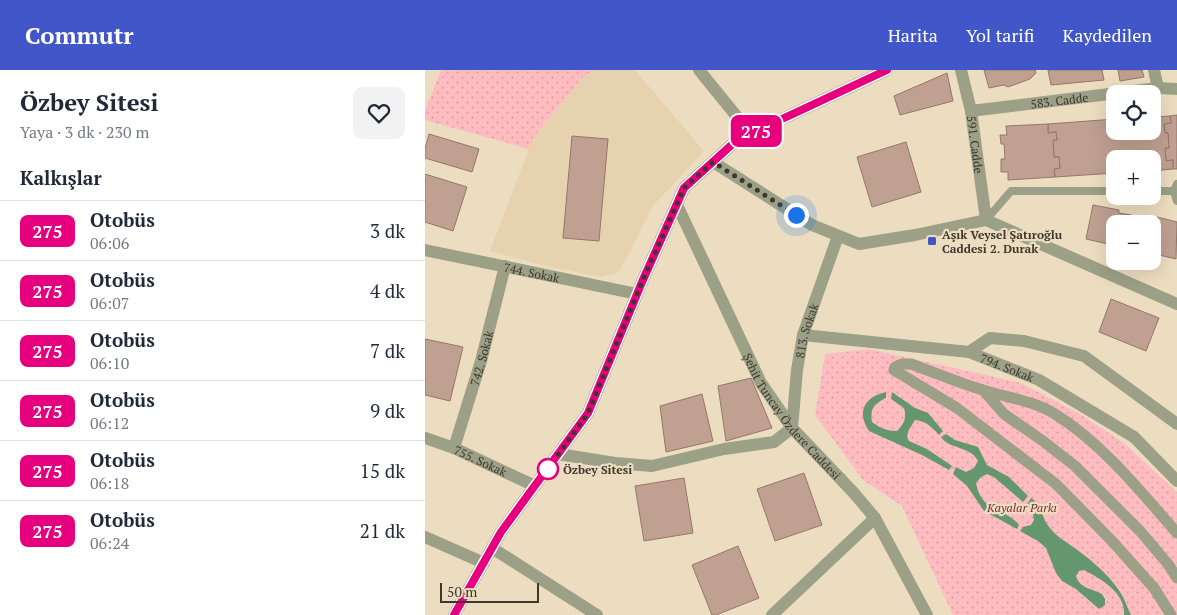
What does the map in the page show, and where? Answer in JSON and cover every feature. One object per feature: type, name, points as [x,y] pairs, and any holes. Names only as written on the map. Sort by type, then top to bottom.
[{"type":"street","points":[[699,70],[751,134]]},
{"type":"street","points":[[454,615],[501,532],[588,413],[637,294],[684,188],[737,140],[887,70]]},
{"type":"street","name":"591. Cadde","points":[[961,70],[971,111],[986,220]]},
{"type":"street","points":[[1154,70],[1156,85]]},
{"type":"street","name":"583. Cadde","points":[[1161,88],[1177,89]]},
{"type":"street","name":"583. Cadde","points":[[971,111],[1106,94]]},
{"type":"street","points":[[713,162],[812,225],[859,244],[915,235],[986,220],[1177,304]]},
{"type":"street","name":"Şehit Tuncay Özdere Caddesi","points":[[677,205],[761,383],[792,428],[875,518],[927,615]]},
{"type":"street","name":"813. Sokak","points":[[792,428],[797,370],[803,335],[838,236]]},
{"type":"street","name":"744. Sokak","points":[[425,250],[637,294]]},
{"type":"street","name":"742. Sokak","points":[[455,448],[481,361],[505,266]]},
{"type":"street","name":"794. Sokak","points":[[803,335],[969,352],[1039,380],[1134,437],[1177,480]]},
{"type":"street","points":[[969,352],[990,338],[1024,341],[1084,356],[1177,424]]},
{"type":"street","points":[[1171,615],[1154,588],[1112,541],[1056,484],[957,408],[894,370],[895,367],[902,364],[911,364],[984,391],[1019,400],[1053,413],[1092,442],[1139,489],[1177,533]]},
{"type":"street","points":[[984,391],[1004,414],[1075,466],[1140,531],[1177,578]]},
{"type":"street","points":[[558,454],[615,463],[652,466],[724,449],[774,442],[792,428]]},
{"type":"street","name":"755. Sokak","points":[[425,438],[455,448],[535,486]]},
{"type":"street","points":[[772,615],[875,518]]},
{"type":"street","points":[[425,536],[484,563]]},
{"type":"street","points":[[492,548],[597,615]]},
{"type":"lane","points":[[1161,190],[1176,188],[1177,201]]},
{"type":"lane","points":[[986,220],[1011,191],[1106,191]]},
{"type":"shaded area","points":[[594,70],[635,70],[704,151],[652,207],[618,273],[599,277],[546,266],[490,251],[533,138],[583,77]]},
{"type":"shaded area","points":[[886,392],[886,398],[878,402],[872,410],[872,422],[881,427],[897,431],[901,426],[905,418],[904,408],[891,399],[892,392],[915,408],[928,413],[943,431],[939,435],[929,425],[915,420],[907,436],[909,441],[927,449],[952,466],[949,470],[922,455],[869,431],[863,417],[865,406],[873,397]]},
{"type":"shaded area","points":[[946,434],[955,440],[978,447],[987,465],[1009,477],[1028,496],[1023,502],[994,477],[987,474],[976,483],[983,500],[1013,519],[1019,525],[1017,529],[984,511],[967,486],[953,474],[956,467],[966,472],[974,468],[978,461],[971,453],[945,441],[941,437]]},
{"type":"shaded area","points":[[1031,498],[1039,507],[1045,521],[1054,533],[1110,578],[1124,599],[1131,615],[1124,615],[1124,607],[1117,593],[1084,570],[1079,571],[1076,576],[1083,586],[1102,594],[1105,599],[1105,605],[1099,609],[1076,589],[1062,581],[1056,573],[1046,548],[1020,531],[1023,527],[1031,525],[1034,520],[1033,514],[1027,505]]},
{"type":"green space","points":[[441,70],[594,70],[583,77],[533,138],[529,149],[425,120],[425,110]]},
{"type":"green space","name":"Kayalar Parkı","points":[[869,349],[1021,383],[1080,414],[1124,443],[1177,492],[1177,615],[953,615],[902,506],[863,480],[815,415],[825,354]]},
{"type":"building","points":[[984,70],[1035,70],[1036,73],[1030,79],[1008,87],[1004,85],[989,88]]},
{"type":"building","points":[[1048,70],[1102,70],[1104,80],[1051,85]]},
{"type":"building","points":[[1118,70],[1142,70],[1144,77],[1120,81]]},
{"type":"building","points":[[947,73],[953,101],[900,115],[894,96]]},
{"type":"building","points":[[1177,115],[1177,169],[1173,169],[1173,160],[1166,161],[1165,148],[1169,148],[1168,133],[1165,133],[1164,124],[1171,123],[1170,116]]},
{"type":"building","points":[[1170,116],[1171,123],[1164,124],[1165,133],[1168,133],[1169,148],[1165,148],[1166,161],[1173,160],[1173,169],[1161,170],[1161,150],[1106,150],[1106,174],[1055,177],[1054,169],[1060,168],[1059,157],[1054,157],[1053,140],[1057,140],[1056,132],[1048,133],[1048,124],[1106,120],[1106,140],[1161,140],[1161,117]]},
{"type":"building","points":[[1048,124],[1048,133],[1056,132],[1057,140],[1053,140],[1054,157],[1059,157],[1060,168],[1054,169],[1055,177],[1008,180],[1008,172],[1001,172],[1001,159],[1005,159],[1004,144],[1001,144],[1000,135],[1007,135],[1006,126]]},
{"type":"building","points":[[429,134],[479,149],[472,172],[425,158]]},
{"type":"building","points":[[572,136],[608,139],[599,241],[563,238]]},
{"type":"building","points":[[906,142],[921,192],[872,207],[857,157]]},
{"type":"building","points":[[425,174],[467,187],[453,231],[425,222]]},
{"type":"building","points":[[1093,205],[1119,210],[1119,213],[1131,215],[1106,215],[1106,244],[1086,239]]},
{"type":"building","points":[[1161,218],[1177,222],[1176,259],[1161,255]]},
{"type":"building","points":[[1111,299],[1159,318],[1146,351],[1099,332]]},
{"type":"building","points":[[425,339],[463,347],[450,401],[425,395]]},
{"type":"building","points":[[751,378],[772,428],[726,441],[718,386]]},
{"type":"building","points":[[702,394],[713,441],[666,452],[660,406]]},
{"type":"building","points":[[804,473],[822,525],[775,541],[757,489]]},
{"type":"building","points":[[684,478],[693,533],[644,541],[635,486]]},
{"type":"building","points":[[738,546],[759,598],[712,615],[692,565]]},
{"type":"bus line","name":"275","points":[[454,615],[501,532],[588,413],[642,282],[684,188],[737,140],[887,70]]},
{"type":"place","name":"Aşık Veysel Şatıroğlu Caddesi 2. Durak","points":[[932,241]]},
{"type":"place","name":"Özbey Sitesi","points":[[548,469]]},
{"type":"route","points":[[548,469],[588,413],[642,282],[684,188],[713,162],[796,215]]}]
